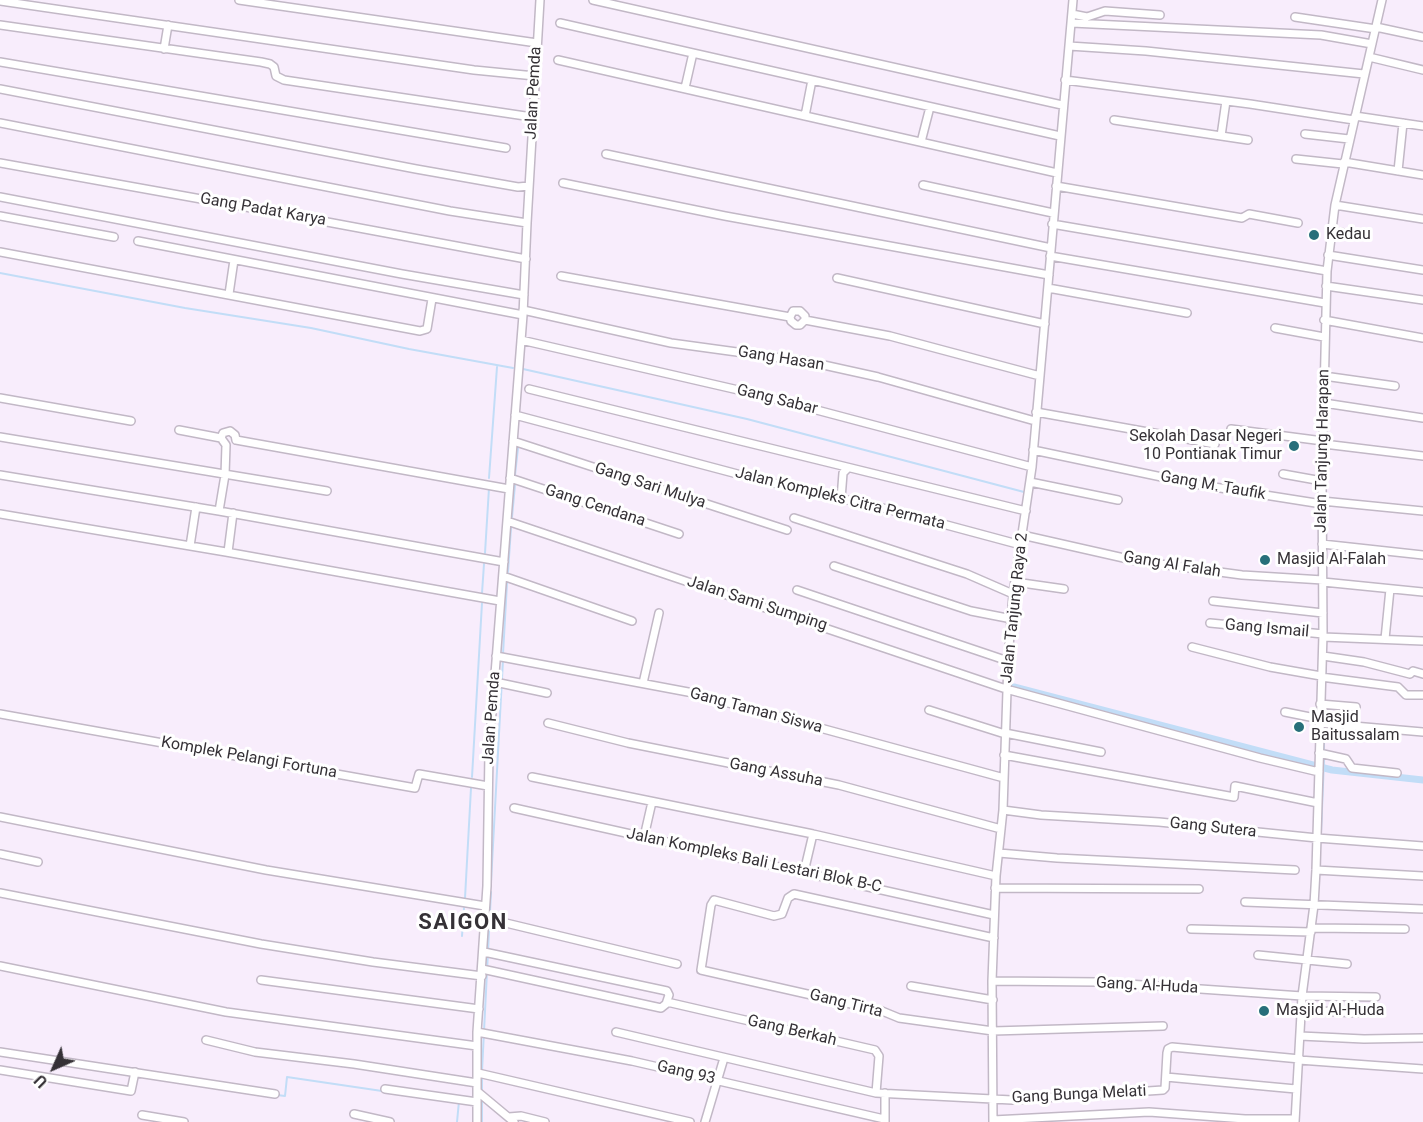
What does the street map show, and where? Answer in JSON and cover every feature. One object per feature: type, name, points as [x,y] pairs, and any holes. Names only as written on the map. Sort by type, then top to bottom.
[{"type":"street","points":[[239,0],[537,44]]},
{"type":"street","name":"Jalan Pemda","points":[[477,1122],[477,1102],[481,1095],[477,1083],[481,1073],[477,1047],[482,1033],[479,1009],[486,953],[488,786],[495,682],[502,657],[500,601],[523,312],[526,223],[540,0]]},
{"type":"street","points":[[593,0],[1062,105]]},
{"type":"street","name":"Jalan Tanjung Raya 2","points":[[993,1121],[992,981],[996,876],[1003,810],[1006,689],[1013,594],[1032,467],[1073,0]]},
{"type":"street","name":"Jalan Tanjung Harapan","points":[[1295,1120],[1302,996],[1314,905],[1316,870],[1319,721],[1323,656],[1324,320],[1328,255],[1343,163],[1382,0]]},
{"type":"street","points":[[0,1],[474,70],[535,76]]},
{"type":"street","points":[[1072,14],[1087,17],[1105,11],[1160,15]]},
{"type":"street","points":[[1295,17],[1423,37]]},
{"type":"street","points":[[560,23],[1060,136]]},
{"type":"street","points":[[1072,23],[1312,34],[1372,44]]},
{"type":"street","points":[[0,25],[270,64],[274,67],[276,75],[284,80],[532,117]]},
{"type":"street","points":[[164,49],[168,25]]},
{"type":"street","points":[[1069,46],[1146,51],[1364,74]]},
{"type":"street","points":[[685,88],[693,53]]},
{"type":"street","points":[[1369,57],[1423,70]]},
{"type":"street","points":[[558,60],[1057,173]]},
{"type":"street","points":[[0,62],[506,148]]},
{"type":"street","points":[[804,116],[812,80]]},
{"type":"street","points":[[1065,81],[1423,126]]},
{"type":"street","points":[[0,89],[416,169],[518,187],[529,186]]},
{"type":"street","points":[[1221,136],[1226,101]]},
{"type":"street","points":[[921,142],[930,107]]},
{"type":"street","points":[[1114,120],[1248,140]]},
{"type":"street","points":[[0,123],[450,211],[526,223]]},
{"type":"street","points":[[1398,171],[1403,123]]},
{"type":"street","points":[[1305,134],[1349,139]]},
{"type":"street","points":[[606,154],[1051,248]]},
{"type":"street","points":[[1296,159],[1343,163],[1423,175]]},
{"type":"street","name":"Gang Padat Karya","points":[[0,163],[526,259]]},
{"type":"street","points":[[563,183],[725,216],[1049,275]]},
{"type":"street","points":[[923,185],[1053,213]]},
{"type":"street","points":[[1056,186],[1242,219],[1250,214],[1298,223]]},
{"type":"street","points":[[0,197],[524,295]]},
{"type":"street","points":[[1335,205],[1423,219]]},
{"type":"street","points":[[0,216],[114,237]]},
{"type":"street","points":[[1052,224],[1327,271]]},
{"type":"street","points":[[1332,231],[1361,236]]},
{"type":"street","name":"Gang Hasan","points":[[138,242],[432,298],[523,312],[671,343],[810,363],[878,377],[1035,422]]},
{"type":"street","points":[[0,252],[420,331],[427,329],[432,298]]},
{"type":"street","points":[[1328,255],[1423,270]]},
{"type":"street","points":[[1050,256],[1325,303]]},
{"type":"street","points":[[229,294],[234,260]]},
{"type":"street","points":[[561,276],[790,317],[794,311],[800,311],[805,320],[900,339],[1040,376]]},
{"type":"street","points":[[837,278],[1045,324]]},
{"type":"street","points":[[1326,286],[1423,300]]},
{"type":"street","points":[[1048,288],[1187,313]]},
{"type":"street","points":[[1324,320],[1423,338]]},
{"type":"street","points":[[1275,328],[1324,337]]},
{"type":"street","name":"Gang Sabar","points":[[521,340],[760,395],[1032,467]]},
{"type":"street","points":[[1324,376],[1395,386]]},
{"type":"street","points":[[529,388],[1026,511]]},
{"type":"street","points":[[0,398],[131,422]]},
{"type":"street","points":[[1324,403],[1423,418]]},
{"type":"street","points":[[1036,412],[1215,444]]},
{"type":"street","name":"Jalan Kompleks Citra Permata","points":[[515,415],[1021,544]]},
{"type":"street","points":[[1231,429],[1423,456]]},
{"type":"street","points":[[179,430],[221,438],[226,445],[225,475],[219,511]]},
{"type":"street","points":[[221,438],[223,433],[230,431],[235,435],[236,440]]},
{"type":"street","points":[[0,437],[327,492]]},
{"type":"street","points":[[226,445],[232,445],[236,440]]},
{"type":"street","points":[[236,440],[508,489]]},
{"type":"street","name":"Gang Sari Mulya","points":[[513,441],[787,530]]},
{"type":"street","name":"Gang M. Taufik","points":[[1033,450],[1195,484],[1322,502],[1423,511]]},
{"type":"street","points":[[841,499],[843,473],[848,468]]},
{"type":"street","points":[[1283,474],[1322,481]]},
{"type":"street","points":[[0,475],[233,513],[504,562]]},
{"type":"street","name":"Gang Cendana","points":[[510,478],[679,534]]},
{"type":"street","points":[[1030,482],[1118,500]]},
{"type":"street","points":[[190,546],[196,507]]},
{"type":"street","points":[[228,552],[233,513]]},
{"type":"street","points":[[0,514],[500,601]]},
{"type":"street","points":[[794,518],[967,574],[1013,594]]},
{"type":"street","name":"Jalan Sami Sumping","points":[[507,521],[1006,689],[1260,758],[1319,771]]},
{"type":"street","name":"Gang Al Falah","points":[[1023,535],[1149,563],[1242,575],[1423,592]]},
{"type":"street","points":[[1322,544],[1423,555]]},
{"type":"street","points":[[834,566],[960,608],[1012,619]]},
{"type":"street","points":[[503,576],[632,621]]},
{"type":"street","points":[[1015,582],[1064,590]]},
{"type":"street","points":[[1385,639],[1390,589]]},
{"type":"street","points":[[797,590],[1008,661]]},
{"type":"street","points":[[1213,601],[1323,613]]},
{"type":"street","points":[[643,683],[659,613]]},
{"type":"street","name":"Gang Ismail","points":[[1210,623],[1323,635],[1423,641]]},
{"type":"street","points":[[1192,647],[1270,668],[1398,687],[1406,694],[1423,695]]},
{"type":"street","points":[[1323,656],[1364,662],[1410,674],[1413,671],[1423,674]]},
{"type":"street","name":"Gang Taman Siswa","points":[[502,657],[720,700],[1004,778]]},
{"type":"street","points":[[495,682],[547,693]]},
{"type":"street","points":[[1320,704],[1356,707]]},
{"type":"street","points":[[929,710],[1005,733],[1101,752]]},
{"type":"street","points":[[1285,711],[1319,721],[1423,732]]},
{"type":"street","name":"Komplek Pelangi Fortuna","points":[[0,714],[415,788],[419,774],[488,786]]},
{"type":"street","name":"Gang Assuha","points":[[548,723],[628,743],[839,785],[1001,829]]},
{"type":"street","points":[[1319,754],[1346,759],[1350,767],[1354,768],[1397,773]]},
{"type":"street","points":[[1004,755],[1234,797],[1235,786],[1318,803]]},
{"type":"street","points":[[532,777],[813,834],[996,876]]},
{"type":"street","points":[[644,837],[652,802]]},
{"type":"street","name":"Jalan Kompleks Bali Lestari Blok B-C","points":[[514,808],[994,915]]},
{"type":"street","name":"Gang Sutera","points":[[1003,810],[1423,846]]},
{"type":"street","points":[[0,817],[266,870],[485,906]]},
{"type":"street","points":[[804,872],[813,834]]},
{"type":"street","points":[[999,853],[1295,870]]},
{"type":"street","points":[[0,854],[38,862]]},
{"type":"street","points":[[1316,870],[1423,876]]},
{"type":"street","points":[[996,888],[1199,889]]},
{"type":"street","points":[[0,893],[271,946],[373,962],[484,972]]},
{"type":"street","name":"Gang Tirta","points":[[994,938],[794,894],[788,898],[782,914],[774,916],[714,900],[711,904],[701,970],[882,1011],[899,1018],[993,1031],[1163,1026]]},
{"type":"street","points":[[1245,902],[1419,909]]},
{"type":"street","points":[[487,918],[677,964]]},
{"type":"street","points":[[1191,929],[1405,929]]},
{"type":"street","name":"Gang Berkah","points":[[484,972],[612,996],[661,1008],[667,1002],[669,995],[667,991],[486,953]]},
{"type":"street","points":[[1258,955],[1307,958],[1347,964]]},
{"type":"street","points":[[0,966],[226,1012],[477,1047]]},
{"type":"street","points":[[261,980],[479,1009]]},
{"type":"street","name":"Gang. Al-Huda","points":[[992,981],[1108,983],[1302,996],[1377,997]]},
{"type":"street","points":[[911,986],[993,1000]]},
{"type":"street","name":"Gang Berkah","points":[[667,1002],[875,1050],[879,1056],[876,1093]]},
{"type":"street","points":[[1302,1010],[1357,1013]]},
{"type":"street","points":[[616,1032],[876,1093],[994,1098]]},
{"type":"street","name":"Gang 93","points":[[482,1033],[577,1050],[885,1120]]},
{"type":"street","points":[[1300,1036],[1364,1039],[1423,1038]]},
{"type":"street","points":[[206,1040],[255,1052],[354,1064],[477,1083]]},
{"type":"street","points":[[1166,1077],[1167,1053],[1172,1047],[1423,1069]]},
{"type":"street","points":[[0,1052],[275,1094]]},
{"type":"street","points":[[705,1122],[724,1058]]},
{"type":"street","points":[[0,1070],[132,1092],[135,1072]]},
{"type":"street","points":[[481,1073],[690,1122]]},
{"type":"street","name":"Gang Bunga Melati","points":[[994,1098],[1012,1100],[1163,1090],[1166,1077],[1296,1089]]},
{"type":"street","points":[[385,1089],[477,1102]]},
{"type":"street","points":[[885,1093],[885,1120]]},
{"type":"street","points":[[481,1095],[512,1120],[521,1116],[545,1122]]},
{"type":"street","points":[[993,1121],[1149,1112],[1295,1120]]},
{"type":"street","points":[[354,1114],[390,1122]]},
{"type":"street","points":[[142,1115],[184,1122]]},
{"type":"waterway","points":[[0,273],[185,308],[311,328],[513,368]]},
{"type":"waterway","points":[[489,478],[497,367]]},
{"type":"waterway","points":[[523,369],[747,419],[1024,492]]},
{"type":"waterway","points":[[515,475],[518,448]]},
{"type":"waterway","points":[[512,517],[515,485]]},
{"type":"waterway","points":[[485,553],[489,488]]},
{"type":"waterway","points":[[508,572],[511,528]]},
{"type":"waterway","points":[[482,593],[484,564]]},
{"type":"waterway","points":[[503,654],[507,583]]},
{"type":"waterway","points":[[472,777],[482,603]]},
{"type":"waterway","points":[[1326,642],[1326,651]]},
{"type":"waterway","points":[[491,882],[503,660]]},
{"type":"waterway","points":[[1326,662],[1326,672]]},
{"type":"waterway","points":[[1325,683],[1325,699]]},
{"type":"waterway","points":[[1014,687],[1332,770],[1423,780]]},
{"type":"waterway","points":[[1325,710],[1325,718]]},
{"type":"waterway","points":[[1324,728],[1324,749]]},
{"type":"waterway","points":[[1321,833],[1324,760]]},
{"type":"waterway","points":[[465,898],[471,788]]},
{"type":"waterway","points":[[1320,844],[1320,850]]},
{"type":"waterway","points":[[482,1071],[491,892]]},
{"type":"waterway","points":[[462,936],[464,908]]},
{"type":"waterway","points":[[281,1058],[293,1060]]},
{"type":"waterway","points":[[277,1095],[285,1096],[287,1077],[382,1091]]},
{"type":"waterway","points":[[482,1077],[482,1092]]},
{"type":"waterway","points":[[482,1098],[482,1122]]},
{"type":"waterway","points":[[457,1122],[459,1101]]},
{"type":"place","name":"Kedau","points":[[1314,235]]},
{"type":"place","name":"Sekolah Dasar Negeri 10 Pontianak Timur","points":[[1294,446]]},
{"type":"place","name":"Masjid Al-Falah","points":[[1265,560]]},
{"type":"place","name":"Masjid Baitussalam","points":[[1299,727]]},
{"type":"place","name":"Masjid Al-Huda","points":[[1264,1011]]},
{"type":"district","name":"SAIGON","points":[[463,923]]}]
